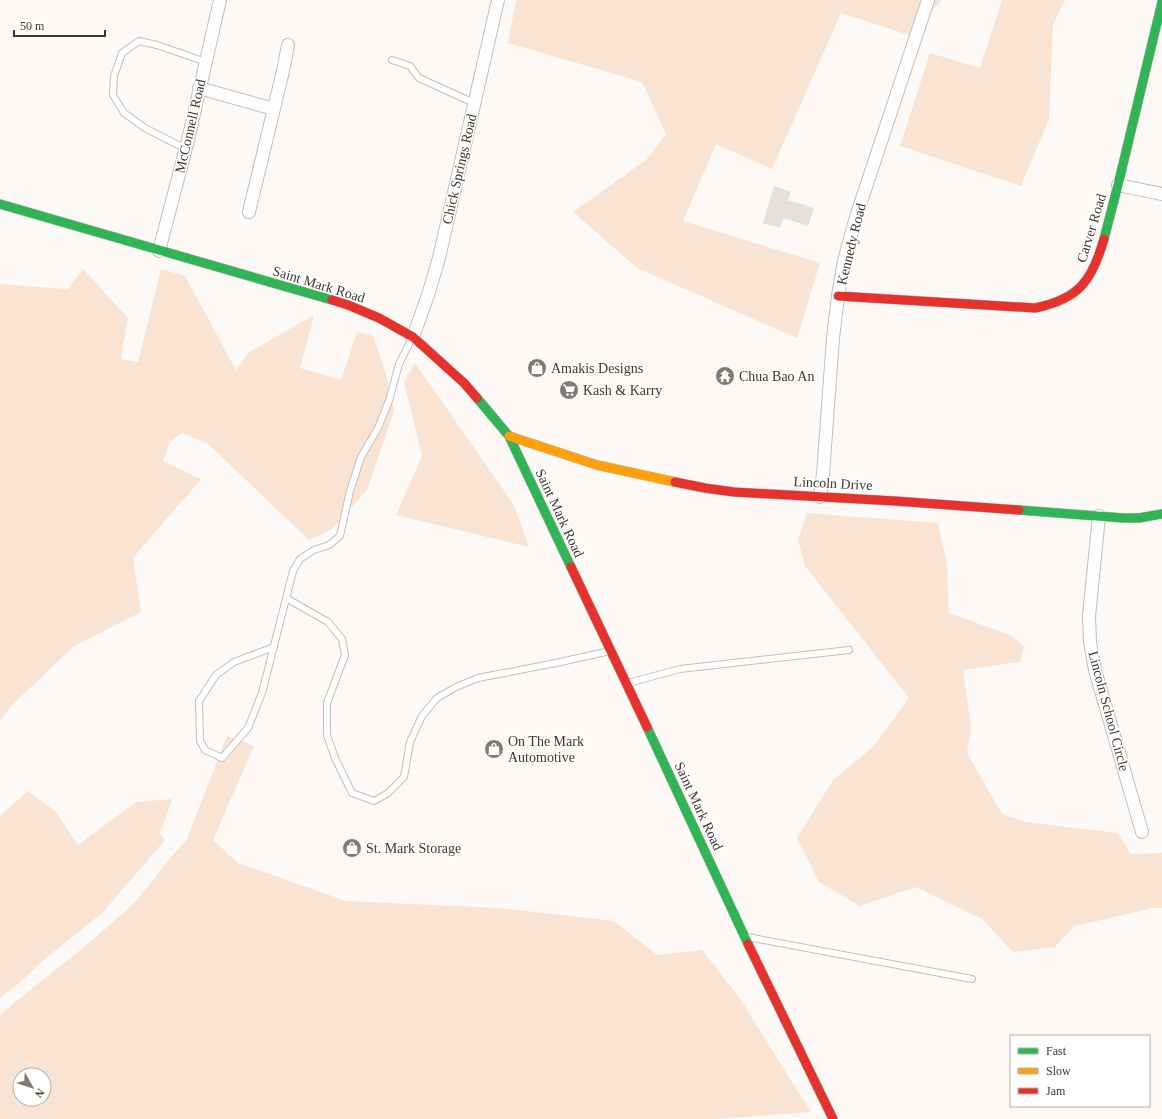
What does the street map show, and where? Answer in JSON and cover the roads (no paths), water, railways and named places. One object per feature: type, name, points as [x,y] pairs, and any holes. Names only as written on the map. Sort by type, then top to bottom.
[{"type":"street","name":"McConnell Road","points":[[158,251],[186,148],[220,0]]},
{"type":"street","name":"Chick Springs Road","points":[[413,337],[428,295],[438,258],[498,0]]},
{"type":"street","name":"Kennedy Road","points":[[820,497],[833,338],[844,261],[856,217],[928,0]]},
{"type":"street","name":"Carver Road","points":[[838,296],[1027,308],[1051,305],[1062,301],[1079,289],[1089,277],[1097,262],[1118,185],[1162,2]]},
{"type":"street","points":[[249,212],[288,45]]},
{"type":"street","points":[[199,88],[274,109]]},
{"type":"street","points":[[1118,185],[1162,194]]},
{"type":"street","name":"Saint Mark Road","points":[[0,204],[348,305],[379,318],[413,337],[464,383],[508,436],[627,684],[745,937],[833,1119]]},
{"type":"street","name":"Lincoln Drive","points":[[508,436],[597,465],[682,484],[734,492],[895,501],[1099,516],[1140,518],[1162,514]]},
{"type":"street","name":"Lincoln School Circle","points":[[1099,516],[1090,616],[1090,642],[1096,670],[1142,832]]},
{"type":"lane","points":[[186,148],[145,128],[124,113],[114,95],[114,76],[122,53],[139,41],[157,45],[206,62]]},
{"type":"lane","points":[[392,60],[410,66],[419,78],[474,103]]},
{"type":"lane","points":[[274,647],[234,662],[216,675],[199,701],[200,741],[205,750],[222,758],[248,728],[262,693],[274,647],[293,571],[300,559],[314,550],[328,545],[340,536],[350,491],[361,457],[378,428],[389,401],[399,364],[413,337]]},
{"type":"lane","points":[[286,598],[328,622],[342,640],[345,655],[328,703],[327,735],[335,758],[352,793],[374,801],[388,793],[404,777],[410,742],[422,716],[437,698],[456,686],[478,678],[556,664],[610,651]]},
{"type":"lane","points":[[627,684],[680,669],[849,650]]},
{"type":"lane","points":[[745,937],[972,979]]},
{"type":"place","name":"Amakis Designs","points":[[537,368]]},
{"type":"place","name":"Chua Bao An","points":[[725,376]]},
{"type":"place","name":"Kash & Karry","points":[[569,390]]},
{"type":"place","name":"On The Mark Automotive","points":[[494,749]]},
{"type":"place","name":"St. Mark Storage","points":[[352,848]]}]
